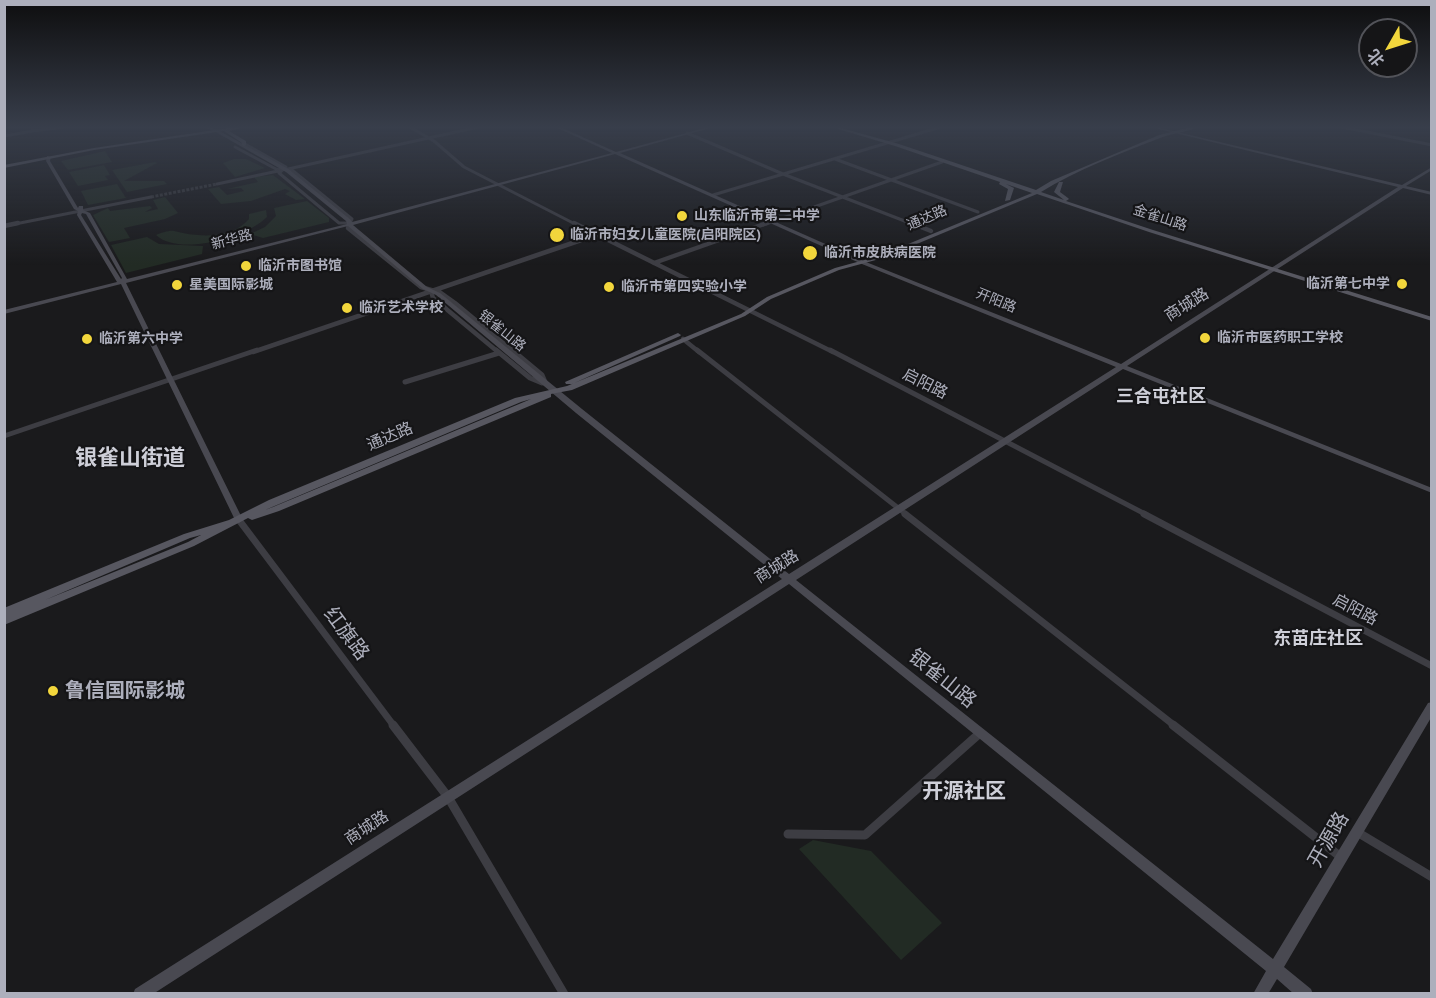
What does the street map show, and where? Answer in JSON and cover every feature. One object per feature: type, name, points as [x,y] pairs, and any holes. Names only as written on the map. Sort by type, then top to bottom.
[{"type":"main road","name":"金雀山路","points":[[977,173],[1074,202],[1275,270]]},
{"type":"main road","name":"金雀山路","points":[[979,173],[995,178]]},
{"type":"main road","name":"通达路","points":[[1036,191],[1075,173]]},
{"type":"main road","name":"通达路","points":[[556,391],[581,376],[650,346],[775,301],[1010,201],[1086,173]]},
{"type":"main road","points":[[995,178],[1030,182]]},
{"type":"main road","points":[[995,178],[1011,188],[1010,201],[1065,202]]},
{"type":"main road","points":[[1041,182],[1053,182]]},
{"type":"main road","points":[[1062,183],[1057,189],[1058,194],[1074,202]]},
{"type":"main road","name":"金雀山路","points":[[1036,191],[1431,321]]},
{"type":"main road","name":"通达路","points":[[864,263],[882,252],[931,231],[1010,201]]},
{"type":"main road","name":"通达路","points":[[4,621],[191,544],[272,502],[518,400],[569,388],[743,315],[750,309]]},
{"type":"main road","name":"通达路","points":[[4,613],[187,536],[239,520]]},
{"type":"street","name":"红旗路","points":[[55,173],[118,280],[123,282],[239,520],[448,796],[564,993]]},
{"type":"street","points":[[217,184],[271,173]]},
{"type":"street","name":"银雀山路","points":[[286,173],[788,579],[1306,993]]},
{"type":"street","name":"启阳路","points":[[475,173],[596,235],[750,309],[1005,440],[1431,666]]},
{"type":"street","name":"新华路","points":[[4,313],[539,173]]},
{"type":"street","name":"开阳路","points":[[661,173],[864,263],[1431,490]]},
{"type":"street","points":[[780,173],[931,231]]},
{"type":"street","points":[[713,195],[788,173]]},
{"type":"street","points":[[871,173],[978,212]]},
{"type":"street","points":[[654,263],[912,173]]},
{"type":"street","points":[[1342,173],[1431,194]]},
{"type":"street","name":"商城路","points":[[140,993],[1121,365],[1275,270],[1424,173]]},
{"type":"street","points":[[4,227],[151,197]]},
{"type":"street","name":"银雀山路","points":[[348,223],[431,291]]},
{"type":"street","points":[[4,436],[596,235]]},
{"type":"street","points":[[431,291],[441,293],[505,344],[542,375],[544,382]]},
{"type":"street","points":[[431,291],[433,298],[530,378],[544,382]]},
{"type":"street","points":[[684,339],[1342,858]]},
{"type":"street","points":[[493,341],[505,344]]},
{"type":"street","points":[[493,341],[500,353]]},
{"type":"street","points":[[405,382],[500,353]]},
{"type":"street","name":"开源路","points":[[1260,993],[1431,706]]},
{"type":"street","points":[[789,834],[865,835],[980,733]]},
{"type":"street","points":[[1357,832],[1431,877]]},
{"type":"shaded area","points":[[69,173],[109,173],[110,175],[105,176],[108,180],[78,186]]},
{"type":"shaded area","points":[[114,173],[139,173],[124,181],[164,181],[167,184],[127,192]]},
{"type":"shaded area","points":[[231,173],[250,173],[235,177]]},
{"type":"shaded area","points":[[273,175],[305,199],[296,200],[285,194],[290,191],[285,189],[251,201],[221,204],[208,189],[219,187],[227,195],[244,191],[241,188],[227,189],[258,182],[254,177]]},
{"type":"shaded area","points":[[117,184],[126,198],[88,205],[81,191]]},
{"type":"shaded area","points":[[165,197],[178,213],[165,219],[124,228],[130,238],[109,242],[93,215],[108,208],[110,211],[150,206],[152,208],[145,212],[158,209],[153,200]]},
{"type":"shaded area","points":[[307,201],[329,218],[329,222],[263,238],[250,234],[265,227],[276,216],[274,208]]},
{"type":"shaded area","points":[[266,210],[267,217],[257,224],[213,242],[180,244],[156,235],[172,231],[193,235],[223,234],[242,226],[249,219],[249,214]]},
{"type":"shaded area","points":[[147,237],[159,244],[203,246],[202,254],[126,273],[111,245]]},
{"type":"shaded area","points":[[813,840],[871,851],[942,923],[901,960],[799,849]]},
{"type":"tunnel","points":[[151,197],[217,184]]},
{"type":"place","name":"山东临沂市第二中学","points":[[682,216]]},
{"type":"place","name":"临沂市妇女儿童医院(启阳院区)","points":[[557,235]]},
{"type":"place","name":"临沂市皮肤病医院","points":[[810,253]]},
{"type":"place","name":"临沂市图书馆","points":[[246,266]]},
{"type":"place","name":"临沂第七中学","points":[[1402,284]]},
{"type":"place","name":"星美国际影城","points":[[177,285]]},
{"type":"place","name":"临沂市第四实验小学","points":[[609,287]]},
{"type":"place","name":"临沂艺术学校","points":[[347,308]]},
{"type":"place","name":"临沂市医药职工学校","points":[[1205,338]]},
{"type":"place","name":"临沂第六中学","points":[[87,339]]},
{"type":"place","name":"鲁信国际影城","points":[[53,691]]},
{"type":"district","name":"三合屯社区","points":[[1161,397]]},
{"type":"district","name":"银雀山街道","points":[[130,459]]},
{"type":"district","name":"东苗庄社区","points":[[1318,639]]},
{"type":"district","name":"开源社区","points":[[964,792]]}]
